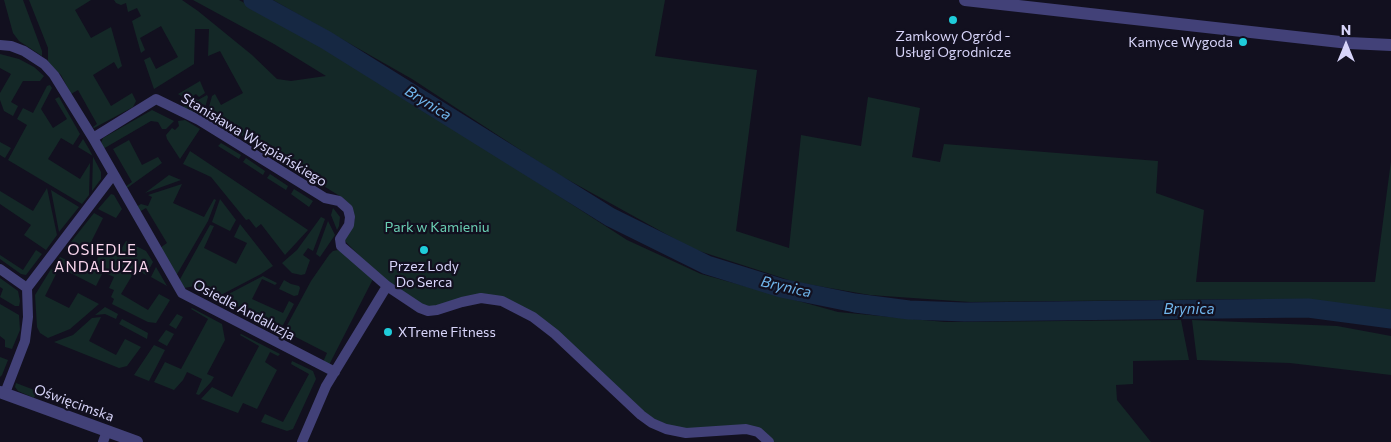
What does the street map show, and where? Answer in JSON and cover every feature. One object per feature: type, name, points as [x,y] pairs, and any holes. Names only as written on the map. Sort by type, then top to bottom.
[{"type":"street","points":[[965,0],[1330,41],[1391,45]]},
{"type":"street","name":"Osiedle Andaluzja","points":[[0,45],[11,46],[24,51],[44,64],[54,74],[182,293],[335,372]]},
{"type":"street","name":"Stanisława Wyspiańskiego","points":[[93,138],[156,99],[199,120],[325,198],[339,201],[348,209],[350,217],[349,225],[340,239],[341,246],[387,286],[420,308],[428,311],[437,310],[481,298],[492,298],[502,301],[533,317],[556,334],[641,415],[652,423],[666,429],[686,433],[746,429],[758,432],[769,442]]},
{"type":"street","points":[[2,393],[25,341],[28,316],[26,288],[114,174]]},
{"type":"street","points":[[0,269],[26,288]]},
{"type":"street","points":[[302,442],[326,386],[387,286]]},
{"type":"street","name":"Oświęcimska","points":[[2,393],[105,436],[137,442]]},
{"type":"green space","points":[[4,0],[23,0],[42,51],[42,56],[19,41],[13,33]]},
{"type":"green space","points":[[29,0],[91,0],[75,10],[91,38],[111,27],[122,66],[118,69],[114,62],[93,75],[111,106],[132,93],[136,101],[133,107],[93,127],[97,124],[78,90],[71,94],[61,75],[48,63],[48,48]]},
{"type":"green space","name":"Park w Kamieniu","points":[[114,0],[182,0],[252,55],[277,79],[291,81],[326,76],[274,44],[193,0],[239,0],[350,61],[627,240],[701,274],[838,312],[945,322],[1181,320],[1189,360],[1133,361],[1133,384],[1116,385],[1117,400],[1151,442],[773,442],[765,433],[680,430],[645,415],[559,333],[499,297],[435,307],[422,305],[375,272],[345,241],[345,237],[355,219],[351,206],[343,198],[207,114],[212,96],[215,94],[221,105],[243,93],[220,51],[208,56],[209,29],[195,29],[194,64],[154,89],[144,60],[150,57],[156,69],[178,57],[161,26],[140,38],[145,50],[141,53],[132,21],[141,16],[137,8],[128,12],[126,3],[121,5]]},
{"type":"green space","points":[[273,0],[665,0],[655,56],[757,70],[736,231],[789,248],[801,135],[861,146],[868,97],[920,108],[912,157],[940,162],[944,144],[1158,161],[1156,193],[1204,210],[1196,282],[1375,282],[1391,161],[1391,314],[1346,304],[1252,299],[970,302],[870,295],[795,282],[693,249],[554,172],[412,79]]},
{"type":"green space","points":[[0,54],[19,59],[34,67],[44,76],[40,81],[23,81],[11,102],[18,106],[13,116],[4,111],[0,100],[0,93],[11,74],[0,68]]},
{"type":"green space","points":[[200,81],[205,93],[199,97],[196,94],[193,96],[198,100],[207,95],[208,97],[204,111],[198,116],[182,109],[188,100],[178,94]]},
{"type":"green space","points":[[50,85],[52,88],[41,109],[53,128],[67,119],[55,99],[59,97],[80,134],[73,145],[61,138],[48,159],[80,179],[90,163],[89,195],[82,204],[8,160],[27,125],[17,119],[23,108],[33,113],[47,86]]},
{"type":"green space","points":[[152,110],[174,121],[166,129],[162,129],[158,122],[151,121],[103,149],[101,143],[103,138]]},
{"type":"green space","points":[[185,120],[200,129],[180,159],[166,135],[172,128],[175,130],[179,126],[178,121]]},
{"type":"green space","points":[[83,139],[89,149],[92,156],[78,147]]},
{"type":"green space","points":[[129,140],[142,165],[158,157],[162,163],[127,188],[125,187],[132,182],[113,149]]},
{"type":"green space","points":[[0,142],[11,148],[5,158],[0,155]]},
{"type":"green space","points":[[221,143],[241,155],[239,159],[218,146]]},
{"type":"green space","points":[[190,151],[308,230],[285,255],[261,224],[256,228],[249,219],[246,220],[211,177],[183,164]]},
{"type":"green space","points":[[93,157],[101,172],[101,179],[92,191]]},
{"type":"green space","points":[[246,158],[265,171],[263,175],[243,162]]},
{"type":"green space","points":[[270,174],[288,186],[286,190],[267,178]]},
{"type":"green space","points":[[169,175],[181,180],[145,193]]},
{"type":"green space","points":[[182,184],[173,203],[204,217],[214,199],[216,200],[208,221],[176,276],[160,248],[167,243],[146,208],[139,212],[136,207],[141,204],[148,206],[152,197],[148,195]]},
{"type":"green space","points":[[47,188],[57,235],[46,250],[24,235],[31,225],[0,204],[0,191],[33,211]]},
{"type":"green space","points":[[294,189],[313,201],[309,207],[291,194]]},
{"type":"green space","points":[[51,190],[79,207],[59,232]]},
{"type":"green space","points":[[111,194],[114,195],[122,209],[116,218],[98,209]]},
{"type":"green space","points":[[220,199],[236,220],[230,231],[212,222]]},
{"type":"green space","points":[[333,208],[340,217],[337,230],[331,215]]},
{"type":"green space","points":[[94,213],[103,218],[91,242],[117,256],[126,241],[146,251],[153,262],[146,275],[136,269],[121,294],[148,310],[159,294],[170,300],[156,323],[148,322],[112,304],[114,299],[111,297],[114,290],[109,288],[114,277],[103,272],[96,286],[55,265],[60,257],[90,272],[99,256],[71,242]]},
{"type":"green space","points":[[321,217],[325,219],[313,251],[308,248],[303,255],[310,260],[305,274],[292,273],[282,263],[297,250]]},
{"type":"green space","points":[[328,221],[335,235],[320,257],[316,254]]},
{"type":"green space","points":[[240,224],[273,266],[217,297],[195,286],[184,288],[179,281],[210,225],[214,226],[204,248],[236,264],[247,243],[234,237]]},
{"type":"green space","points":[[36,250],[42,254],[26,275],[21,274],[0,259],[0,255],[23,270]]},
{"type":"green space","points":[[338,250],[373,279],[329,365],[323,362],[327,353],[284,331],[311,281],[329,255],[333,251]]},
{"type":"green space","points":[[156,267],[167,286],[151,277]]},
{"type":"green space","points":[[51,269],[57,272],[45,296],[69,308],[78,293],[99,304],[70,329],[48,338],[40,333],[37,327],[35,295]]},
{"type":"green space","points":[[263,276],[277,283],[275,285],[262,279],[252,299],[283,313],[289,301],[294,304],[281,329],[221,298]]},
{"type":"green space","points":[[0,278],[18,291],[19,306],[15,306],[0,297],[3,289],[0,287]]},
{"type":"green space","points":[[284,280],[299,286],[298,295],[294,296],[279,289]]},
{"type":"green space","points":[[0,304],[19,315],[20,330],[12,349],[5,347],[5,340],[0,336]]},
{"type":"green space","points":[[105,307],[118,314],[116,319],[105,314],[95,315]]},
{"type":"green space","points":[[192,308],[222,324],[225,340],[207,374],[214,377],[199,395],[196,394],[202,379],[187,372],[174,390],[154,382],[165,362],[181,369],[208,319]]},
{"type":"green space","points":[[177,314],[183,317],[176,329],[169,325]]},
{"type":"green space","points":[[101,317],[89,341],[116,355],[125,339],[141,347],[127,366],[119,368],[54,342],[73,335],[92,318]]},
{"type":"green space","points":[[122,319],[148,333],[147,339],[119,324]]},
{"type":"green space","points":[[1192,320],[1337,326],[1391,336],[1391,375],[1290,363],[1197,360]]},
{"type":"green space","points":[[166,330],[174,334],[167,346],[158,341]]},
{"type":"green space","points":[[241,334],[280,354],[278,356],[270,352],[265,362],[277,370],[257,409],[243,403],[238,413],[201,399],[212,387],[232,397],[259,346]]},
{"type":"green space","points":[[154,345],[165,350],[149,381],[134,375]]},
{"type":"green space","points":[[0,357],[8,360],[0,377]]},
{"type":"green space","points":[[292,361],[313,371],[316,379],[293,429],[287,431],[261,422],[265,414],[283,422],[309,374],[291,364]]},
{"type":"green space","points":[[16,383],[37,391],[34,398],[18,391],[15,387]]},
{"type":"waterway","name":"Brynica","points":[[253,0],[326,40],[610,217],[707,265],[781,288],[855,303],[909,310],[965,312],[1308,308],[1391,319]]},
{"type":"place","name":"Zamkowy Ogród - Usługi Ogrodnicze","points":[[953,20]]},
{"type":"place","name":"Kamyce Wygoda","points":[[1243,42]]},
{"type":"place","name":"Przez Lody Do Serca","points":[[424,250]]},
{"type":"place","name":"XTreme Fitness","points":[[388,332]]},
{"type":"district","name":"OSIEDLE ANDALUZJA","points":[[102,258]]}]
